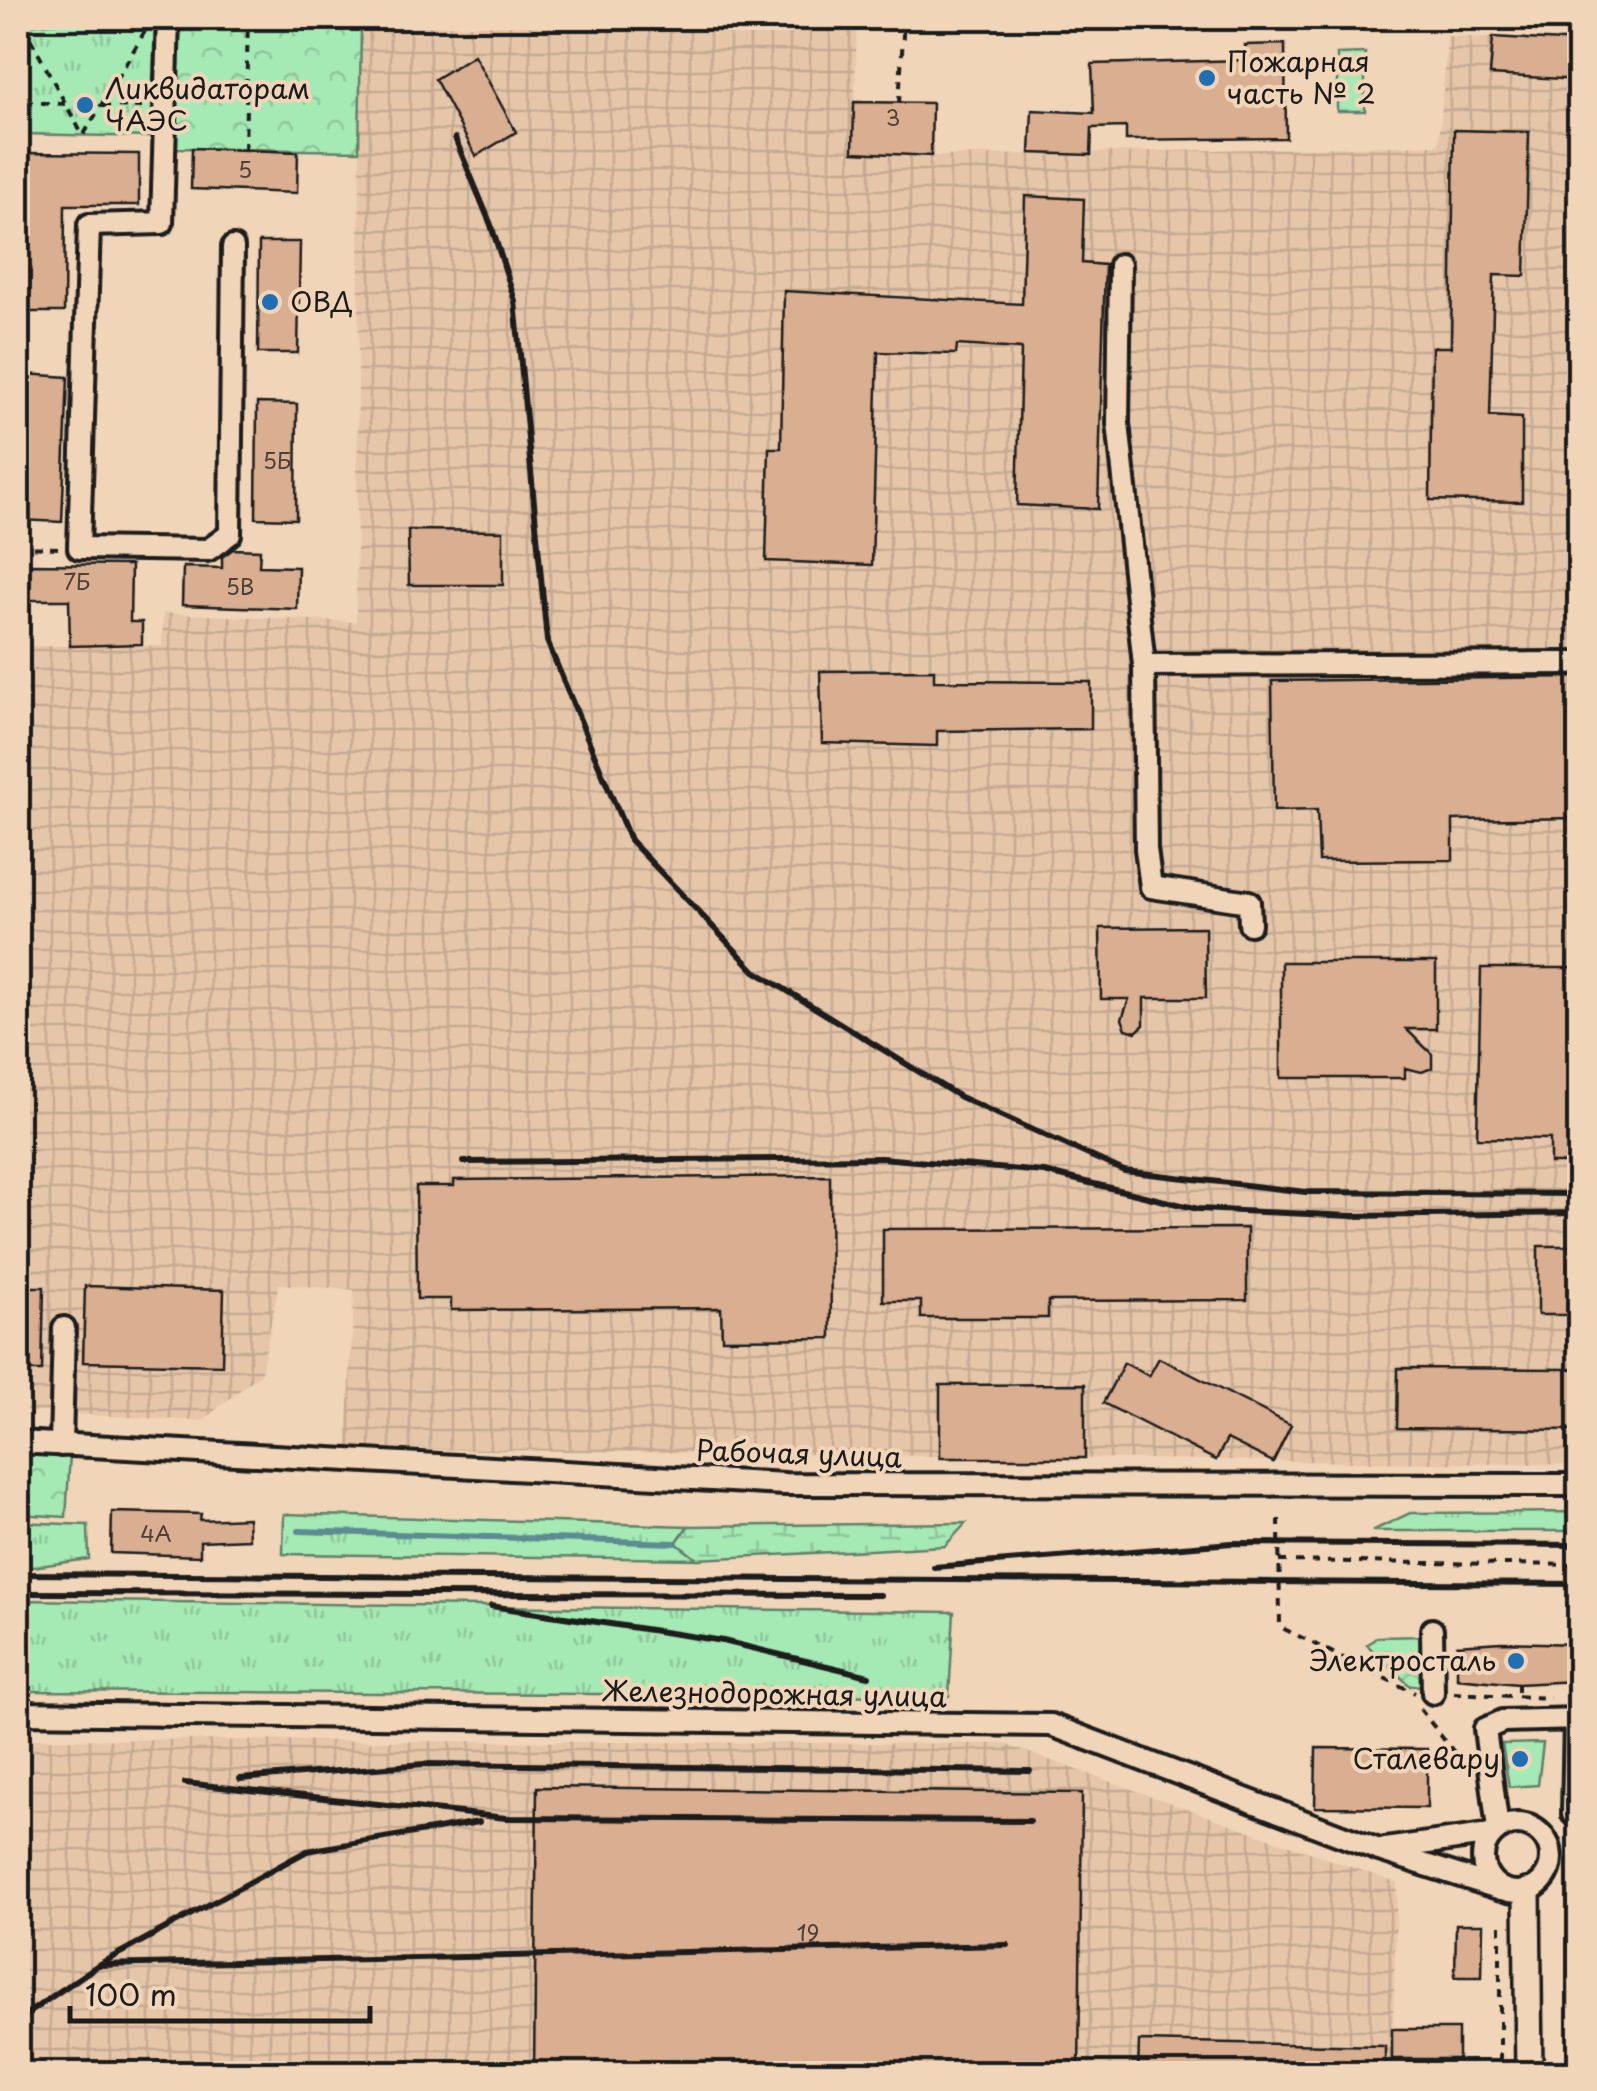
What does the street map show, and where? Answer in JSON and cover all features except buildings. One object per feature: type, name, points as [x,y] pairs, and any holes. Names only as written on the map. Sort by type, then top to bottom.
[{"type":"main road","points":[[1514,1890],[1529,2074]]},
{"type":"street","points":[[168,18],[162,223],[89,225],[79,548],[208,550],[230,534],[233,247]]},
{"type":"street","points":[[1120,265],[1118,423],[1144,665],[1146,848],[1151,887],[1249,902],[1250,924]]},
{"type":"street","points":[[1144,665],[1580,663]]},
{"type":"street","points":[[61,1444],[64,1328]]},
{"type":"street","name":"Рабочая улица","points":[[18,1442],[785,1484],[1580,1485]]},
{"type":"street","points":[[1432,1630],[1433,1693]]},
{"type":"street","name":"Железнодорожная улица","points":[[18,1713],[1051,1725],[1379,1850],[1514,1890]]},
{"type":"street","points":[[1503,1721],[1578,1721],[1576,1810],[1548,1844],[1548,1872],[1514,1890],[1488,1877],[1482,1860],[1495,1832],[1485,1729],[1503,1721]]},
{"type":"street","points":[[1379,1850],[1527,1825],[1548,1844]]},
{"type":"path","points":[[24,25],[83,136],[152,18]]},
{"type":"path","points":[[245,150],[248,18]]},
{"type":"path","points":[[899,103],[904,18]]},
{"type":"path","points":[[25,102],[64,104]]},
{"type":"path","points":[[102,106],[151,107]]},
{"type":"path","points":[[18,547],[79,548]]},
{"type":"path","points":[[1279,1519],[1280,1627],[1408,1693],[1468,1770]]},
{"type":"path","points":[[1278,1561],[1580,1565]]},
{"type":"path","points":[[1408,1693],[1518,1696],[1518,1684]]},
{"type":"path","points":[[1500,1924],[1500,2074]]},
{"type":"shaded area","points":[[857,22],[853,152],[931,156],[1439,145],[1447,36],[1579,42],[1579,1465],[347,1448],[354,1290],[279,1284],[261,1373],[202,1421],[18,1411],[18,646],[162,646],[163,613],[356,622],[361,26]]},
{"type":"shaded area","points":[[18,1739],[1004,1744],[1397,1883],[1392,2058],[1482,2059],[1482,2073],[18,2074]]},
{"type":"shaded area","points":[[1566,1887],[1579,1888],[1579,2008],[1568,2008]]},
{"type":"green space","points":[[155,18],[151,137],[24,134],[23,25]]},
{"type":"green space","points":[[178,24],[361,26],[359,151],[176,148]]},
{"type":"green space","points":[[1365,53],[1365,111],[1337,111],[1337,54]]},
{"type":"green space","points":[[18,1454],[70,1455],[66,1517],[18,1514]]},
{"type":"green space","points":[[1579,1512],[1579,1531],[1372,1531],[1410,1513]]},
{"type":"green space","points":[[284,1514],[688,1526],[676,1543],[697,1559],[283,1554]]},
{"type":"green space","points":[[18,1522],[88,1525],[89,1559],[18,1569]]},
{"type":"green space","points":[[966,1523],[945,1546],[697,1559],[676,1543],[688,1526]]},
{"type":"green space","points":[[18,1600],[954,1612],[949,1696],[18,1691]]},
{"type":"green space","points":[[1427,1636],[1427,1685],[1410,1686],[1367,1645],[1377,1637]]},
{"type":"green space","points":[[1543,1743],[1538,1785],[1509,1787],[1502,1744]]},
{"type":"waterway","points":[[299,1531],[676,1543]]},
{"type":"railway","points":[[455,138],[491,225],[515,301],[547,641],[630,840],[755,971],[960,1097],[1124,1171],[1306,1192],[1580,1194]]},
{"type":"railway","points":[[463,1162],[881,1158],[1044,1172],[1198,1209],[1351,1216],[1580,1213]]},
{"type":"railway","points":[[934,1567],[1232,1543],[1580,1545]]},
{"type":"railway","points":[[18,1574],[1580,1584]]},
{"type":"railway","points":[[18,1593],[880,1595]]},
{"type":"railway","points":[[491,1606],[723,1641],[869,1676]]},
{"type":"railway","points":[[240,1779],[424,1764],[1030,1771]]},
{"type":"railway","points":[[185,1783],[506,1818],[1030,1821]]},
{"type":"railway","points":[[18,2020],[98,1965],[307,1851],[479,1822]]},
{"type":"railway","points":[[98,1965],[1007,1945]]},
{"type":"place","name":"Пожарная часть № 2","points":[[1207,78]]},
{"type":"place","name":"Ликвидаторам ЧАЭС","points":[[85,105]]},
{"type":"place","name":"ОВД","points":[[270,302]]},
{"type":"place","name":"Электросталь","points":[[1516,1661]]},
{"type":"place","name":"Сталевару","points":[[1520,1759]]}]
